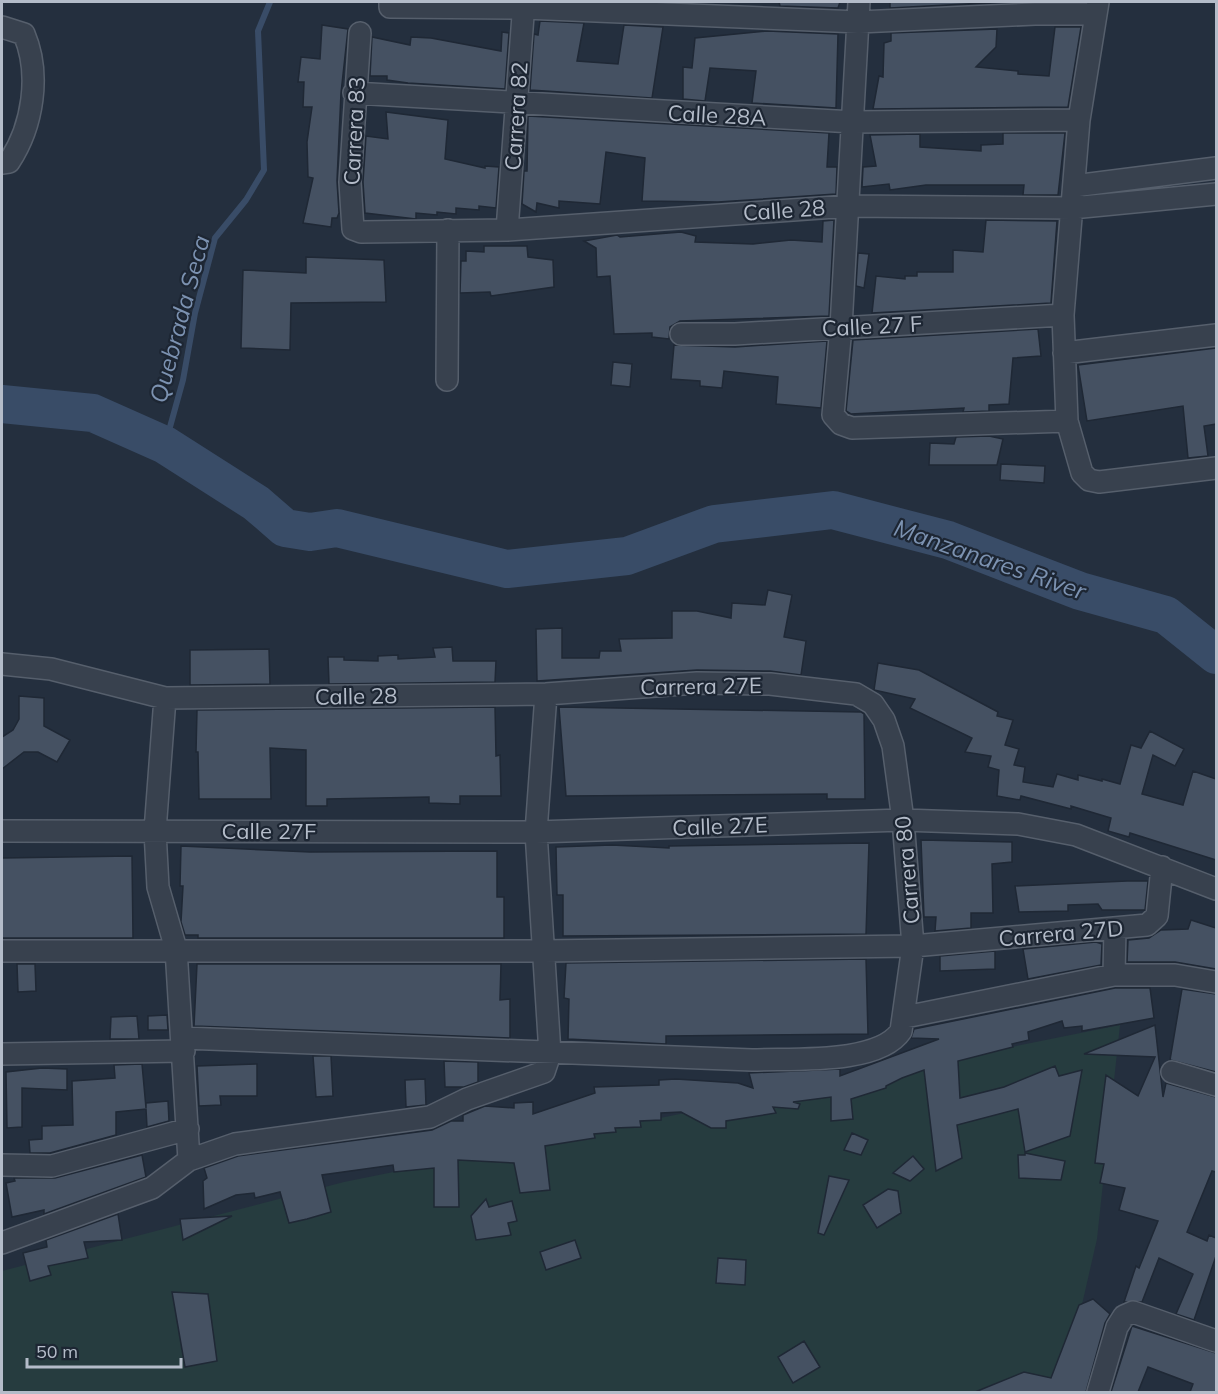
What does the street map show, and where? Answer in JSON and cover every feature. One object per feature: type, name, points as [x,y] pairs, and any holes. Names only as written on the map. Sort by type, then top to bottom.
[{"type":"street","points":[[390,4],[1035,14],[1097,8],[1080,120],[1063,315],[1066,421],[1082,473],[1089,480],[1099,482],[1216,468]]},
{"type":"street","name":"Carrera 82","points":[[507,230],[524,5]]},
{"type":"street","points":[[859,12],[842,327],[833,415],[841,424],[852,428],[1066,421]]},
{"type":"street","points":[[2,163],[9,162],[20,145],[32,107],[30,48],[24,34],[5,27]]},
{"type":"street","name":"Carrera 83","points":[[353,229],[350,182],[354,93],[360,33]]},
{"type":"street","name":"Calle 28A","points":[[354,93],[853,122],[1080,120]]},
{"type":"street","points":[[1074,186],[1216,168]]},
{"type":"street","name":"Calle 28","points":[[353,229],[361,232],[507,230],[849,206],[1072,208],[1216,194]]},
{"type":"street","points":[[447,381],[448,230]]},
{"type":"street","name":"Calle 27 F","points":[[681,334],[735,334],[1063,315]]},
{"type":"street","points":[[1064,353],[1216,335]]},
{"type":"street","name":"Calle 28","points":[[2,664],[51,669],[165,699],[546,694]]},
{"type":"street","name":"Carrera 27E","points":[[546,694],[697,683],[770,684],[856,694]]},
{"type":"street","points":[[2,1243],[152,1188],[189,1160],[235,1144],[430,1117],[467,1099],[536,1077],[544,1072],[550,1054],[536,832],[546,694]]},
{"type":"street","name":"Carrera 80","points":[[550,1054],[752,1060],[841,1056],[878,1049],[895,1040],[901,1031],[905,1017],[913,946],[903,820],[893,746],[884,720],[873,704],[856,694]]},
{"type":"street","points":[[165,699],[154,831],[158,887],[176,949],[184,1044],[189,1160]]},
{"type":"street","points":[[903,820],[1030,826],[1076,835],[1216,889]]},
{"type":"street","name":"Calle 27E","points":[[536,832],[903,820]]},
{"type":"street","name":"Calle 27F","points":[[2,831],[536,832]]},
{"type":"street","name":"Carrera 27D","points":[[2,951],[176,949],[544,951],[913,946],[1147,925],[1154,921],[1162,867]]},
{"type":"street","points":[[1114,975],[1115,928]]},
{"type":"street","points":[[905,1017],[1114,975],[1175,975],[1216,982]]},
{"type":"street","points":[[2,1054],[184,1044],[550,1054]]},
{"type":"street","points":[[1172,1071],[1216,1085]]},
{"type":"street","points":[[2,1165],[51,1166],[188,1129]]},
{"type":"street","points":[[1098,1392],[1117,1327],[1124,1316],[1133,1312],[1216,1341]]},
{"type":"green space","points":[[1120,1025],[1097,1239],[1062,1392],[2,1392],[2,1271],[344,1182]]},
{"type":"building","points":[[779,2],[840,2],[838,8],[780,6]]},
{"type":"building","points":[[890,2],[1003,2],[890,8]]},
{"type":"building","points":[[540,21],[584,23],[577,61],[618,64],[624,25],[663,27],[652,98],[530,90],[534,34],[538,35]]},
{"type":"building","points":[[322,25],[348,29],[341,93],[337,181],[339,213],[337,218],[332,218],[331,227],[303,223],[313,178],[308,177],[307,142],[312,107],[303,107],[304,82],[298,82],[301,57],[320,59]]},
{"type":"building","points":[[1055,27],[1081,27],[1068,107],[873,109],[879,76],[883,77],[884,43],[891,41],[891,33],[997,29],[996,47],[976,67],[1018,71],[1018,74],[1049,76]]},
{"type":"building","points":[[767,31],[838,34],[836,108],[752,103],[756,71],[710,68],[705,101],[683,99],[683,67],[692,68],[695,38]]},
{"type":"building","points":[[502,32],[509,33],[505,89],[408,83],[387,80],[387,76],[370,76],[372,37],[410,45],[411,37],[431,38],[501,51]]},
{"type":"building","points":[[386,112],[448,120],[445,159],[485,168],[485,166],[499,167],[496,208],[479,206],[479,210],[456,208],[456,214],[416,213],[416,219],[365,213],[363,182],[366,136],[388,139]]},
{"type":"building","points":[[528,116],[829,133],[827,167],[837,167],[836,194],[718,202],[642,201],[645,158],[606,152],[600,204],[559,201],[559,208],[537,203],[536,212],[522,204],[524,171],[527,171]]},
{"type":"building","points":[[1003,133],[1065,133],[1058,195],[1023,195],[1024,185],[926,185],[890,190],[889,184],[862,187],[863,167],[876,166],[870,135],[920,134],[920,147],[981,151],[981,145],[1003,144]]},
{"type":"building","points":[[834,220],[829,316],[680,321],[670,327],[669,339],[652,337],[652,333],[614,334],[610,276],[597,277],[596,248],[584,241],[617,235],[620,237],[681,232],[696,236],[695,242],[753,244],[791,240],[822,242],[823,221]]},
{"type":"building","points":[[986,220],[1057,221],[1051,303],[872,313],[876,276],[905,279],[905,276],[917,276],[917,272],[953,272],[953,250],[983,252]]},
{"type":"building","points":[[484,246],[527,246],[528,257],[553,260],[554,287],[491,296],[490,292],[460,293],[461,261],[466,261],[466,251],[484,252]]},
{"type":"building","points":[[858,253],[869,254],[864,288],[856,286]]},
{"type":"building","points":[[306,257],[384,260],[386,302],[291,303],[290,350],[241,348],[243,270],[306,273]]},
{"type":"building","points":[[1038,329],[1041,356],[1013,358],[1009,404],[989,405],[989,411],[963,412],[964,408],[851,414],[846,411],[853,340]]},
{"type":"building","points":[[827,341],[821,408],[776,404],[778,377],[724,371],[722,388],[700,386],[700,381],[671,379],[674,345],[735,347]]},
{"type":"building","points":[[1216,348],[1216,424],[1204,426],[1208,456],[1188,458],[1183,406],[1087,421],[1078,365]]},
{"type":"building","points":[[613,362],[632,364],[630,387],[611,385]]},
{"type":"building","points":[[989,436],[1003,439],[997,465],[929,465],[930,443],[954,444],[956,437]]},
{"type":"building","points":[[1001,464],[1045,466],[1044,483],[1000,480]]},
{"type":"building","points":[[768,590],[792,595],[784,637],[806,641],[801,675],[770,671],[697,670],[537,681],[536,629],[562,628],[562,658],[599,658],[600,651],[621,651],[619,639],[672,638],[672,611],[697,611],[731,618],[732,603],[765,605]]},
{"type":"building","points":[[452,647],[453,661],[496,661],[495,682],[329,684],[328,657],[378,661],[378,656],[398,655],[398,659],[435,657],[433,648]]},
{"type":"building","points":[[269,649],[270,684],[190,685],[190,650]]},
{"type":"building","points":[[878,663],[919,670],[998,712],[997,716],[1013,720],[1005,745],[1019,749],[1014,765],[1025,767],[1023,782],[1053,787],[1057,774],[1078,780],[1078,775],[1120,784],[1131,745],[1141,748],[1150,731],[1184,749],[1175,766],[1153,755],[1142,794],[1183,805],[1193,771],[1216,779],[1216,860],[1130,833],[1129,837],[1108,831],[1111,818],[1071,806],[1071,809],[1021,796],[1020,800],[997,796],[999,770],[988,767],[991,756],[965,752],[972,738],[910,708],[915,699],[874,690]]},
{"type":"building","points":[[19,696],[44,698],[44,726],[70,740],[57,762],[38,752],[24,752],[2,769],[2,737],[13,730],[19,719]]},
{"type":"building","points":[[495,707],[496,756],[500,755],[501,796],[460,796],[460,804],[429,803],[429,797],[327,799],[327,806],[306,806],[306,750],[270,748],[271,799],[199,799],[198,752],[196,752],[197,710]]},
{"type":"building","points":[[559,707],[861,712],[864,714],[865,799],[827,799],[827,794],[566,796]]},
{"type":"building","points":[[921,840],[1012,842],[1012,862],[992,864],[993,913],[971,913],[971,928],[935,931],[936,917],[924,917]]},
{"type":"building","points":[[869,843],[866,934],[563,936],[563,895],[557,895],[556,847],[612,845],[669,848],[669,846]]},
{"type":"building","points":[[181,846],[310,852],[497,851],[497,897],[504,897],[504,938],[198,938],[198,935],[185,935],[181,922],[183,886],[180,886]]},
{"type":"building","points":[[132,856],[133,938],[2,938],[2,858]]},
{"type":"building","points":[[1148,881],[1145,910],[1102,910],[1098,904],[1068,905],[1068,911],[1019,912],[1015,886]]},
{"type":"building","points":[[1191,920],[1216,928],[1216,969],[1175,962],[1127,962],[1128,940],[1149,938],[1161,930],[1188,929]]},
{"type":"building","points":[[1096,942],[1102,944],[1101,965],[1028,979],[1023,949]]},
{"type":"building","points":[[995,951],[995,969],[940,971],[940,956]]},
{"type":"building","points":[[866,959],[868,1034],[666,1036],[666,1044],[568,1039],[569,999],[564,998],[566,963]]},
{"type":"building","points":[[17,964],[35,964],[36,991],[18,992]]},
{"type":"building","points":[[197,964],[501,964],[500,1000],[510,999],[510,1038],[194,1026]]},
{"type":"building","points":[[1115,988],[1150,988],[1154,1018],[1082,1031],[1082,1026],[1064,1028],[1062,1021],[1028,1032],[1029,1040],[1012,1044],[1013,1047],[958,1061],[960,1098],[1004,1087],[1055,1066],[1059,1076],[1082,1070],[1070,1136],[1025,1152],[1018,1109],[957,1125],[962,1158],[936,1171],[924,1070],[902,1078],[886,1088],[851,1099],[853,1119],[831,1121],[831,1097],[793,1102],[800,1104],[798,1109],[773,1107],[776,1113],[726,1121],[726,1128],[711,1128],[681,1112],[661,1113],[661,1120],[640,1121],[641,1127],[615,1128],[616,1132],[594,1134],[595,1138],[545,1146],[550,1190],[520,1193],[514,1163],[458,1160],[459,1207],[434,1207],[434,1168],[394,1172],[393,1165],[322,1175],[331,1212],[307,1219],[289,1223],[280,1192],[255,1198],[254,1193],[236,1195],[204,1209],[203,1181],[207,1178],[204,1168],[238,1156],[432,1130],[451,1121],[463,1121],[463,1115],[485,1106],[514,1108],[514,1103],[533,1102],[533,1114],[595,1093],[594,1087],[659,1085],[659,1080],[676,1079],[738,1083],[753,1088],[749,1073],[840,1069],[840,1076],[939,1039],[911,1038],[914,1029]]},
{"type":"building","points":[[1182,989],[1216,994],[1216,1072],[1170,1060]]},
{"type":"building","points":[[167,1015],[168,1030],[148,1030],[148,1016]]},
{"type":"building","points":[[137,1016],[139,1039],[110,1039],[111,1017]]},
{"type":"building","points":[[1155,1025],[1163,1097],[1166,1083],[1216,1097],[1216,1172],[1212,1171],[1187,1232],[1207,1241],[1209,1235],[1216,1238],[1216,1256],[1194,1320],[1176,1314],[1193,1274],[1159,1258],[1142,1302],[1124,1302],[1136,1266],[1139,1268],[1158,1221],[1119,1210],[1125,1188],[1100,1183],[1104,1164],[1095,1163],[1106,1075],[1138,1096],[1155,1057],[1084,1054]]},
{"type":"building","points":[[313,1056],[331,1056],[333,1096],[316,1097]]},
{"type":"building","points":[[444,1061],[478,1062],[478,1082],[464,1087],[445,1087]]},
{"type":"building","points":[[142,1064],[146,1108],[146,1103],[168,1101],[169,1121],[147,1127],[146,1109],[116,1112],[116,1135],[50,1153],[30,1153],[29,1140],[42,1139],[42,1126],[73,1125],[72,1081],[115,1078],[114,1065]]},
{"type":"building","points":[[257,1064],[257,1096],[220,1096],[221,1105],[199,1106],[197,1066]]},
{"type":"building","points":[[42,1068],[67,1069],[67,1090],[22,1088],[22,1127],[7,1128],[6,1072]]},
{"type":"building","points":[[425,1079],[426,1105],[406,1107],[405,1080]]},
{"type":"building","points":[[852,1133],[868,1140],[861,1155],[844,1150]]},
{"type":"building","points":[[1025,1153],[1065,1161],[1061,1180],[1019,1178],[1018,1155],[1025,1155]]},
{"type":"building","points":[[142,1155],[146,1177],[44,1214],[44,1210],[12,1217],[6,1183],[15,1181],[14,1178],[55,1178]]},
{"type":"building","points":[[913,1156],[924,1169],[910,1181],[893,1173]]},
{"type":"building","points":[[829,1176],[849,1180],[824,1235],[818,1233]]},
{"type":"building","points":[[888,1189],[898,1191],[901,1213],[877,1228],[863,1205]]},
{"type":"building","points":[[486,1199],[489,1207],[512,1201],[517,1221],[508,1223],[511,1235],[476,1240],[471,1216]]},
{"type":"building","points":[[118,1214],[122,1240],[84,1242],[88,1258],[48,1266],[51,1275],[30,1281],[23,1253],[47,1247],[46,1240]]},
{"type":"building","points":[[232,1216],[183,1240],[180,1219]]},
{"type":"building","points":[[575,1240],[581,1258],[546,1270],[540,1252]]},
{"type":"building","points":[[718,1258],[746,1260],[745,1285],[716,1283]]},
{"type":"building","points":[[172,1292],[208,1294],[217,1361],[185,1367]]},
{"type":"building","points":[[1093,1299],[1110,1314],[1105,1323],[1086,1392],[975,1392],[1024,1372],[1051,1378],[1079,1305]]},
{"type":"building","points":[[1132,1326],[1216,1353],[1216,1392],[1190,1392],[1193,1384],[1148,1367],[1138,1392],[1111,1392]]},
{"type":"building","points":[[804,1341],[820,1367],[793,1383],[778,1357]]},
{"type":"waterway","name":"Quebrada Seca","points":[[165,445],[183,380],[195,313],[215,238],[246,200],[264,170],[258,31],[270,2]]},
{"type":"waterway","name":"Manzanares River","points":[[2,404],[93,413],[165,445],[256,503],[285,528],[310,532],[337,528],[507,569],[627,556],[714,524],[833,510],[948,540],[1080,591],[1166,615],[1216,655]]}]
